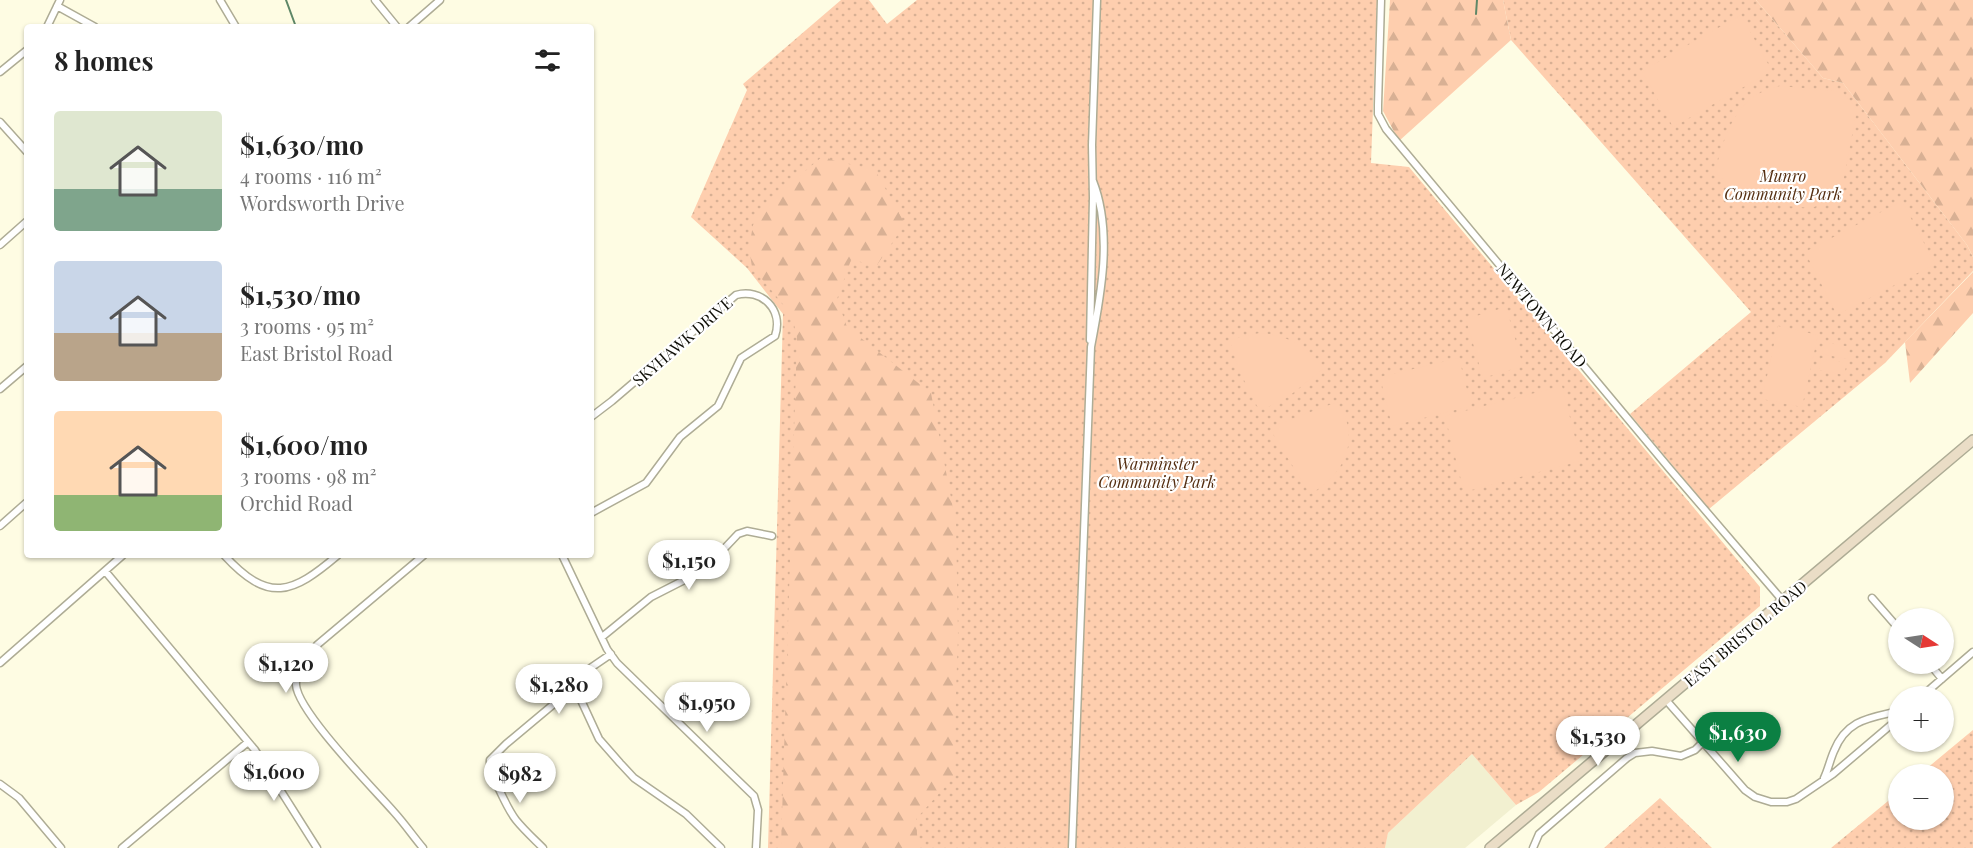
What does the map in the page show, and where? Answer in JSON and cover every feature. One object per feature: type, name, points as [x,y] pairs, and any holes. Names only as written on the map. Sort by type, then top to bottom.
[{"type":"main road","name":"EAST BRISTOL ROAD","points":[[1490,848],[1973,440]]},
{"type":"street","points":[[220,0],[234,24]]},
{"type":"street","points":[[375,0],[395,24]]},
{"type":"street","points":[[412,24],[440,0]]},
{"type":"street","points":[[1091,347],[1089,337],[1092,145],[1097,0]]},
{"type":"street","name":"NEWTOWN ROAD","points":[[1381,0],[1377,105],[1378,114],[1386,129],[1783,601]]},
{"type":"street","points":[[48,24],[59,3],[90,24]]},
{"type":"street","points":[[0,72],[24,52]]},
{"type":"street","points":[[0,122],[24,149]]},
{"type":"street","points":[[1072,848],[1091,347],[1100,306],[1104,222],[1093,181]]},
{"type":"street","points":[[0,245],[24,224]]},
{"type":"street","name":"SKYHAWK DRIVE","points":[[594,415],[736,295],[752,293],[760,295],[770,303],[776,317],[775,336],[738,363],[718,406],[680,437],[641,487],[594,511]]},
{"type":"street","points":[[0,389],[24,369]]},
{"type":"street","points":[[0,526],[24,505]]},
{"type":"street","points":[[602,637],[651,597],[704,570],[738,534],[747,531],[772,536]]},
{"type":"street","points":[[0,663],[120,558]]},
{"type":"street","points":[[227,558],[239,572],[254,581],[281,588],[298,585],[334,558]]},
{"type":"street","points":[[420,558],[317,645],[302,662],[296,684],[301,700],[318,724],[423,848]]},
{"type":"street","points":[[563,558],[610,654],[617,663],[750,791],[758,810],[756,848]]},
{"type":"street","points":[[105,571],[248,742],[317,848]]},
{"type":"street","points":[[1872,598],[1888,616]]},
{"type":"street","points":[[1933,686],[1973,652]]},
{"type":"street","points":[[543,848],[511,812],[490,769],[490,760],[567,693],[595,664],[610,654]]},
{"type":"street","points":[[1939,674],[1942,678]]},
{"type":"street","points":[[574,685],[599,739],[620,763],[634,778],[686,814],[721,848]]},
{"type":"street","points":[[1666,700],[1745,790],[1759,799],[1782,802],[1792,801],[1812,790],[1888,727]]},
{"type":"street","points":[[1824,779],[1836,748],[1849,729],[1869,717],[1888,713]]},
{"type":"street","points":[[123,848],[248,742]]},
{"type":"street","points":[[1533,848],[1539,834],[1628,758],[1646,750],[1681,756],[1695,750],[1703,742]]},
{"type":"street","points":[[0,784],[19,798],[61,848]]},
{"type":"shaded area","points":[[1472,754],[1516,805],[1465,848],[1385,848],[1388,833]]},
{"type":"green space","name":"Warminster Community Park","points":[[841,0],[869,0],[887,24],[917,0],[1377,0],[1371,163],[1409,167],[1760,587],[1760,606],[1539,792],[1516,805],[1472,754],[1388,833],[1385,848],[768,848],[783,314],[747,268],[691,217],[747,90],[743,84]]},
{"type":"green space","points":[[1390,0],[1503,0],[1511,40],[1399,141],[1383,111]]},
{"type":"green space","name":"Munro Community Park","points":[[1503,0],[1756,0],[1823,78],[1843,83],[1967,245],[1973,257],[1973,271],[1885,363],[1709,509],[1630,414],[1751,312],[1511,40]]},
{"type":"green space","points":[[1756,0],[1973,0],[1973,257],[1967,245],[1843,83],[1823,78]]},
{"type":"green space","points":[[1741,15],[1772,71],[1673,127],[1642,71]]},
{"type":"green space","points":[[1780,86],[1843,93],[1857,109],[1842,188],[1834,196],[1835,201],[1829,205],[1823,203],[1812,208],[1786,206],[1740,195],[1715,172],[1728,130],[1743,107],[1765,90]]},
{"type":"green space","points":[[823,156],[875,170],[905,224],[877,265],[851,260],[837,299],[847,327],[931,393],[956,524],[958,635],[953,778],[916,819],[918,848],[781,848],[797,338],[794,324],[786,308],[752,267],[749,248],[753,225],[765,205]]},
{"type":"green space","points":[[1902,201],[1935,264],[1837,315],[1805,252]]},
{"type":"green space","points":[[1973,272],[1973,313],[1910,383],[1905,342]]},
{"type":"green space","points":[[1506,307],[1523,366],[1483,378],[1466,319]]},
{"type":"green space","points":[[1778,326],[1818,335],[1802,407],[1762,399]]},
{"type":"green space","points":[[1260,333],[1279,336],[1296,343],[1324,368],[1288,397],[1264,409],[1257,406],[1239,370],[1230,341]]},
{"type":"green space","points":[[1824,342],[1850,347],[1847,359],[1822,354]]},
{"type":"green space","points":[[1459,358],[1471,406],[1392,426],[1380,377]]},
{"type":"green space","points":[[1821,358],[1847,363],[1844,375],[1819,370]]},
{"type":"green space","points":[[1562,386],[1581,461],[1464,492],[1445,416]]},
{"type":"green space","points":[[1337,402],[1347,423],[1348,446],[1335,474],[1310,494],[1273,434],[1276,425]]},
{"type":"green space","points":[[1973,730],[1973,848],[1831,848],[1888,801],[1888,830],[1954,830],[1954,764],[1932,764],[1946,752],[1954,752],[1954,746]]},
{"type":"green space","points":[[1660,798],[1712,848],[1604,848]]},
{"type":"waterway","points":[[286,0],[295,24]]},
{"type":"waterway","points":[[1476,14],[1477,0]]}]
